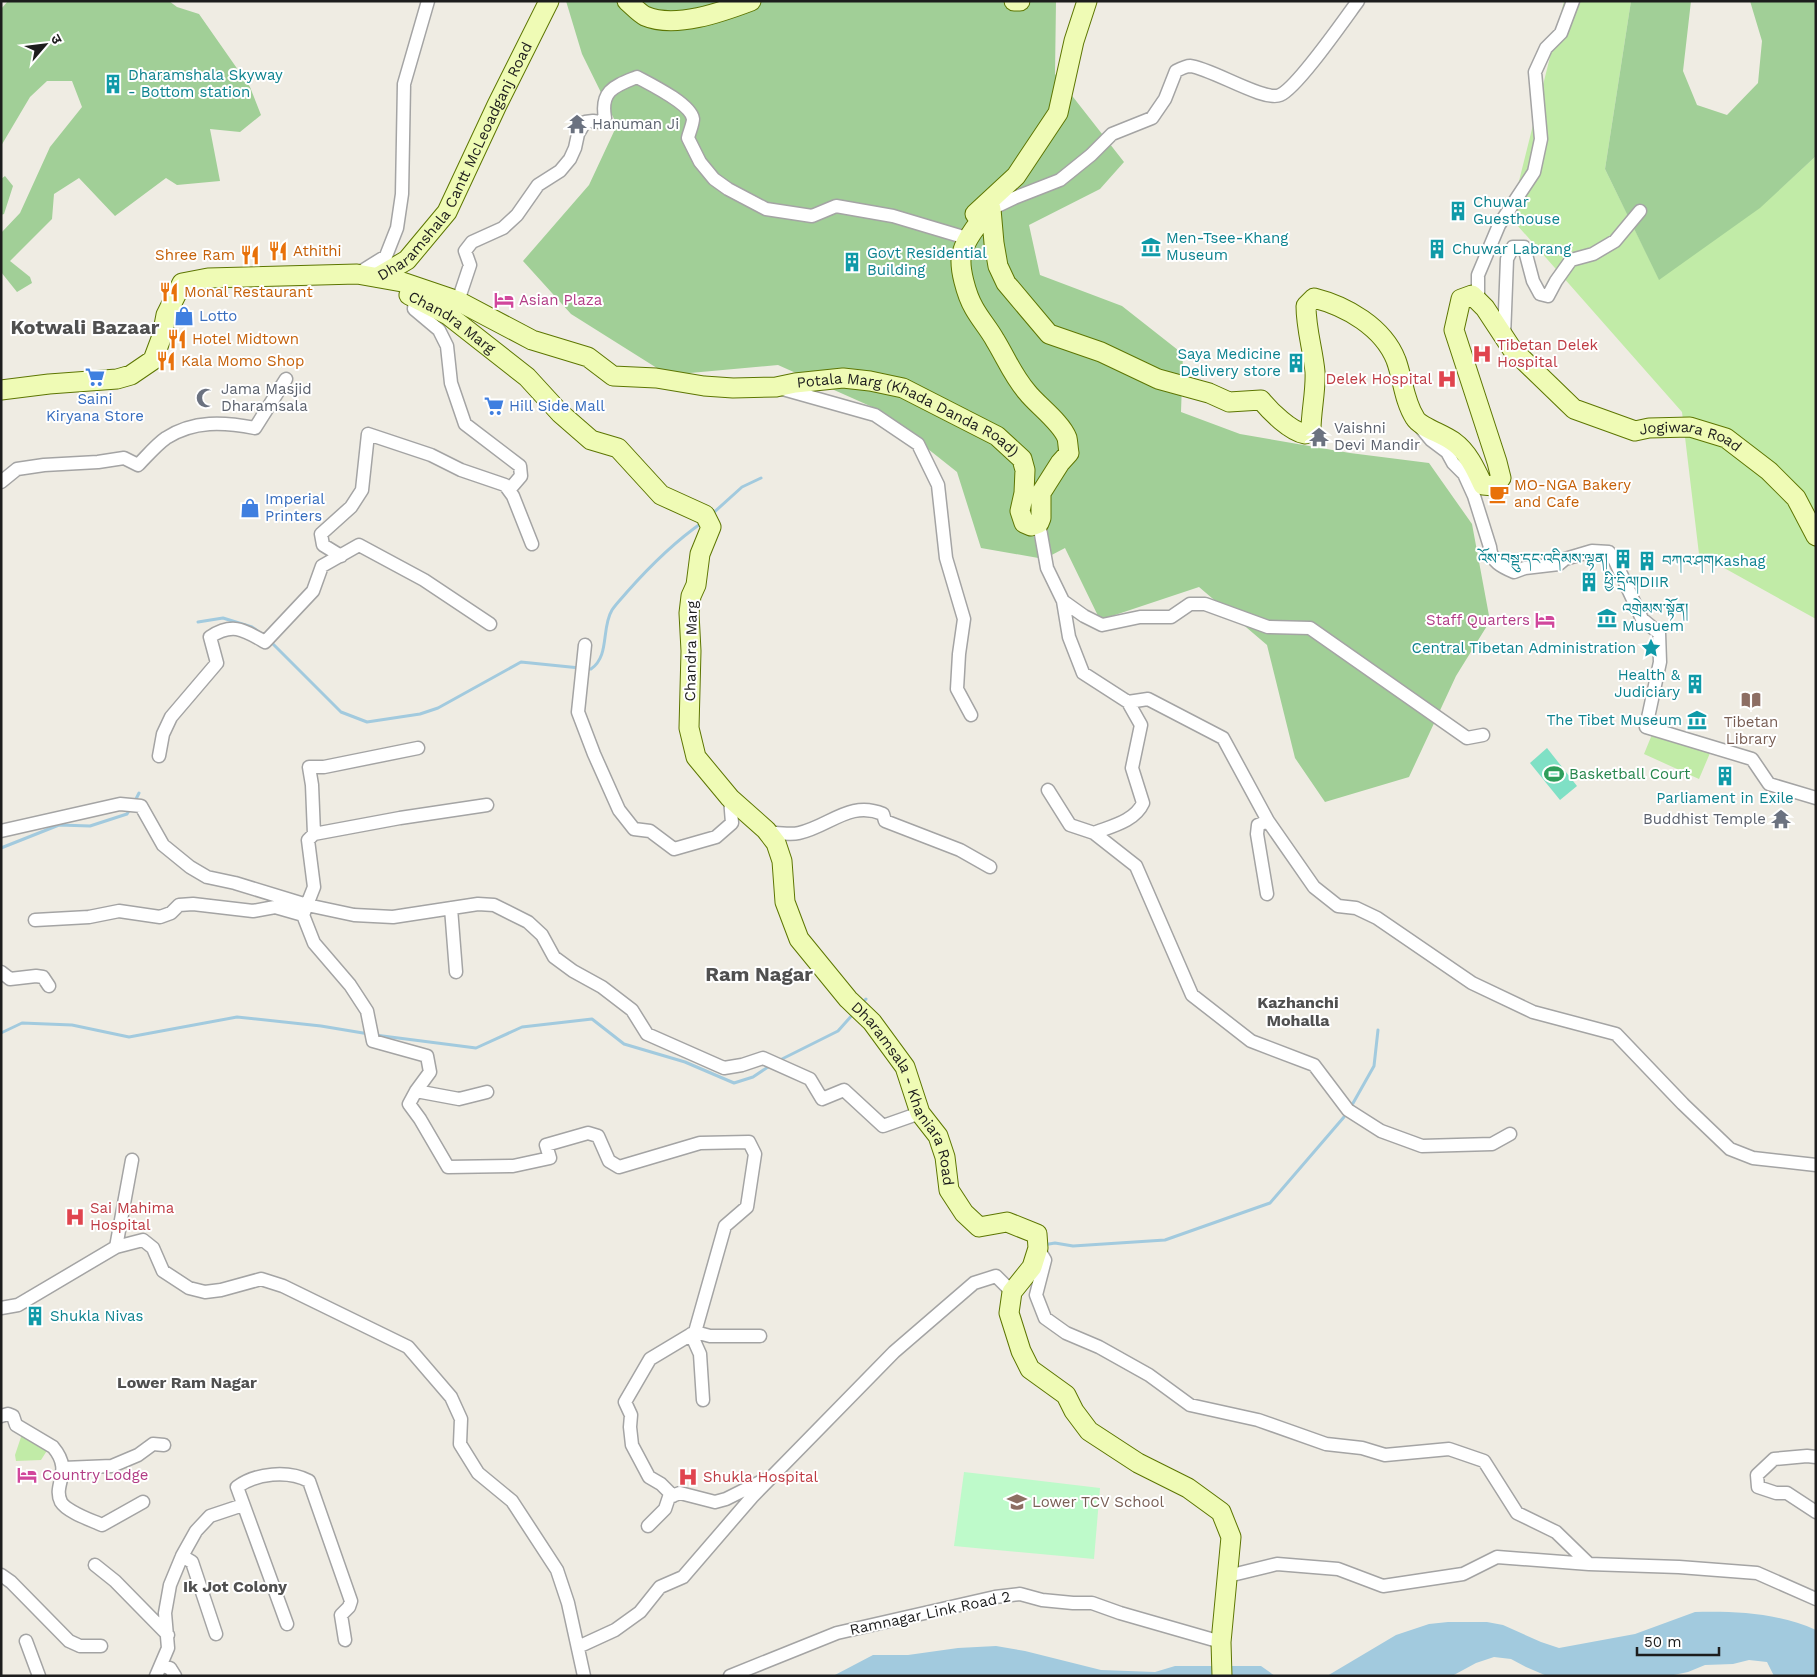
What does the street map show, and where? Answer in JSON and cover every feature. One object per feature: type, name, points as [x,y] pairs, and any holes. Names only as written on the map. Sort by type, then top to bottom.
[{"type":"street","points":[[357,274],[386,256],[397,228],[402,194],[404,84],[428,1]]},
{"type":"street","name":"Dharamshala Cantt McLeoadganj Road","points":[[1,390],[49,384],[110,380],[130,375],[153,360],[162,336],[166,315],[182,283],[208,278],[357,274],[378,277],[407,260],[447,212],[497,105],[549,1]]},
{"type":"street","points":[[628,1],[644,16],[668,21],[700,17],[751,1]]},
{"type":"street","points":[[1014,1],[1020,1]]},
{"type":"street","points":[[964,283],[957,283],[949,273],[950,255],[970,219],[1016,176],[1058,113],[1074,40],[1087,1]]},
{"type":"street","points":[[1094,833],[1121,823],[1139,812],[1143,803],[1132,768],[1141,725],[1128,702],[1083,673],[1069,637],[1062,601],[1047,568],[1039,523],[1041,518],[1041,493],[1060,463],[1069,453],[1066,437],[1046,411],[1021,385],[994,338],[973,307],[964,283],[962,254],[977,225],[992,209],[1060,180],[1092,155],[1112,134],[1152,118],[1165,99],[1176,71],[1188,66],[1206,71],[1266,96],[1279,96],[1294,85],[1358,1]]},
{"type":"street","points":[[1478,301],[1478,275],[1499,225],[1534,172],[1541,139],[1535,72],[1546,48],[1561,33],[1573,1]]},
{"type":"street","points":[[458,301],[470,265],[465,251],[472,242],[504,228],[517,215],[538,185],[560,171],[570,159],[578,134],[585,122],[600,122],[605,118],[603,108],[605,96],[613,88],[637,77],[676,100],[690,112],[693,119],[688,138],[700,162],[714,179],[748,201],[766,209],[812,216],[836,206],[894,216],[960,236]]},
{"type":"street","points":[[992,209],[994,244],[998,266],[1006,283],[1049,334],[1101,352],[1158,379],[1209,393],[1229,402],[1261,400],[1272,412],[1298,433],[1306,434],[1311,430],[1315,374],[1306,320],[1306,306],[1314,298],[1347,310],[1372,328],[1387,344],[1396,360],[1404,391],[1416,420],[1424,433],[1447,452],[1464,474],[1474,496],[1490,547],[1490,554],[1499,565],[1514,572],[1525,568],[1559,564],[1565,558],[1592,551],[1609,552],[1642,619],[1659,632],[1660,662],[1658,678],[1646,727],[1752,759],[1769,784],[1816,798]]},
{"type":"street","points":[[1504,337],[1506,260],[1513,247],[1524,247],[1533,280],[1540,294],[1548,296],[1556,281],[1572,260],[1593,254],[1615,241],[1640,211]]},
{"type":"street","name":"Chandra Marg","points":[[378,277],[413,298],[448,315],[527,377],[560,413],[591,440],[618,448],[661,495],[708,521],[689,613],[691,651],[689,728],[696,756],[730,798],[768,832],[776,843],[782,861],[786,902],[799,938],[848,999]]},
{"type":"street","name":"Potala Marg (Khada Danda Road)","points":[[378,277],[402,282],[458,301],[532,340],[588,357],[613,376],[656,378],[704,386],[733,388],[776,387],[843,378],[870,381],[902,388],[997,436],[1022,458],[1026,470],[1020,511],[1024,523],[1031,526],[1039,523]]},
{"type":"street","points":[[1416,420],[1455,442],[1474,466],[1483,486],[1494,486],[1501,478],[1454,330],[1461,299],[1472,295],[1478,301]]},
{"type":"street","points":[[413,298],[415,299],[414,309],[439,330],[447,346],[451,383],[465,424],[520,466],[521,476],[509,490]]},
{"type":"street","name":"Jogiwara Road","points":[[1478,301],[1485,308],[1512,349],[1574,409],[1635,431],[1649,428],[1690,427],[1726,438],[1769,471],[1796,498],[1816,536]]},
{"type":"street","points":[[1,482],[17,469],[44,465],[98,462],[124,458],[138,465],[164,440],[182,429],[207,424],[230,423],[255,428],[286,379]]},
{"type":"street","points":[[776,387],[875,415],[918,444],[938,485],[946,558],[964,619],[957,689],[971,715]]},
{"type":"street","points":[[342,556],[323,545],[321,534],[351,507],[362,490],[368,434],[430,455],[461,470],[505,486],[513,496],[532,544]]},
{"type":"street","points":[[159,756],[163,734],[171,717],[216,663],[210,637],[220,630],[238,628],[265,642],[313,591],[322,566],[359,545],[424,580],[490,624]]},
{"type":"street","points":[[1062,601],[1084,616],[1102,625],[1140,617],[1172,617],[1190,604],[1205,604],[1268,628],[1310,628],[1467,738],[1483,735]]},
{"type":"street","points":[[585,644],[578,712],[619,810],[634,829],[650,832],[674,849],[716,837],[732,823],[730,798]]},
{"type":"street","points":[[1128,702],[1148,699],[1222,738],[1268,821],[1314,887],[1338,906],[1356,908],[1377,918],[1472,983],[1533,1012],[1616,1034],[1683,1104],[1730,1149],[1753,1158],[1816,1165]]},
{"type":"street","points":[[314,834],[312,785],[309,767],[324,767],[418,748]]},
{"type":"street","points":[[1048,790],[1070,825],[1094,833],[1136,866],[1192,996],[1251,1041],[1314,1065],[1348,1110],[1381,1131],[1422,1146],[1465,1143],[1492,1144],[1510,1134]]},
{"type":"street","points":[[1,831],[120,804],[141,806],[163,844],[190,867],[207,877],[235,882],[305,910]]},
{"type":"street","points":[[487,805],[400,818],[314,834],[308,840],[314,887],[305,910],[314,944],[350,985],[367,1010],[373,1041],[427,1056],[430,1072],[409,1104],[448,1166],[514,1166],[550,1158],[546,1145],[588,1133],[598,1136],[609,1161],[619,1167],[700,1143],[750,1142],[755,1154],[747,1207],[725,1226],[693,1333],[700,1354],[702,1400]]},
{"type":"street","points":[[768,832],[799,833],[850,811],[871,809],[883,814],[885,821],[960,850],[990,867]]},
{"type":"street","points":[[1267,894],[1257,834],[1258,825],[1268,821]]},
{"type":"street","points":[[35,920],[89,917],[119,911],[160,917],[171,913],[179,905],[192,904],[253,911],[275,907],[354,916],[393,918],[478,904],[494,906],[528,922],[542,935],[554,957],[573,971],[602,987],[632,1010],[647,1034],[724,1068],[742,1065],[763,1058],[810,1079],[822,1099],[844,1090],[883,1126],[920,1113]]},
{"type":"street","points":[[452,908],[456,972]]},
{"type":"street","points":[[1,972],[10,979],[43,977],[49,986]]},
{"type":"street","name":"Dharamsala - Khaniara Road","points":[[848,999],[872,1022],[905,1067],[920,1113],[938,1136],[945,1157],[949,1190],[964,1213],[980,1227],[1007,1222],[1037,1234],[1038,1248]]},
{"type":"street","points":[[416,1091],[459,1099],[487,1092]]},
{"type":"street","points":[[116,1247],[132,1160]]},
{"type":"street","points":[[1,1308],[18,1305],[116,1247],[143,1240],[153,1248],[163,1271],[189,1288],[205,1292],[221,1290],[261,1279],[282,1286],[408,1347],[451,1397],[461,1420],[460,1444],[478,1473],[512,1501],[557,1570],[568,1603],[584,1676]]},
{"type":"street","points":[[1038,1248],[1032,1267],[1012,1292],[1010,1313],[1021,1351],[1030,1369],[1066,1395],[1074,1411],[1089,1431],[1138,1463],[1188,1488],[1221,1512],[1231,1537],[1221,1642],[1222,1676]]},
{"type":"street","points":[[1038,1248],[1045,1260],[1036,1295],[1045,1318],[1066,1333],[1099,1348],[1149,1375],[1190,1405],[1258,1420],[1326,1444],[1362,1448],[1385,1455],[1449,1449],[1484,1461],[1517,1513],[1556,1532],[1589,1564]]},
{"type":"street","points":[[578,1647],[616,1630],[640,1612],[660,1587],[683,1577],[752,1498],[894,1352],[974,1283],[996,1276],[1012,1292]]},
{"type":"street","points":[[673,1496],[661,1484],[649,1477],[632,1445],[631,1415],[625,1402],[650,1359],[693,1333],[710,1336],[760,1336]]},
{"type":"street","points":[[1,1416],[8,1414],[13,1416],[16,1425],[53,1447],[62,1457],[63,1468],[59,1493],[62,1503],[74,1512],[102,1525],[143,1502]]},
{"type":"street","points":[[63,1468],[112,1466],[138,1455],[154,1444],[164,1445]]},
{"type":"street","points":[[1816,1457],[1807,1456],[1774,1460],[1757,1475],[1758,1487],[1776,1494],[1787,1493],[1816,1512]]},
{"type":"street","points":[[648,1526],[665,1509],[669,1497],[680,1493],[715,1502],[778,1472]]},
{"type":"street","points":[[287,1624],[237,1487],[246,1481],[268,1474],[302,1478],[309,1481],[351,1601],[349,1607],[341,1616],[345,1640]]},
{"type":"street","points":[[158,1671],[168,1648],[165,1613],[170,1585],[182,1556],[196,1531],[210,1516],[243,1505]]},
{"type":"street","points":[[182,1556],[192,1562],[216,1634]]},
{"type":"street","points":[[1228,1576],[1278,1564],[1338,1569],[1383,1586],[1463,1574],[1497,1557],[1589,1564],[1679,1566],[1756,1573],[1816,1599]]},
{"type":"street","points":[[95,1565],[115,1581],[168,1635]]},
{"type":"street","points":[[1,1575],[11,1582],[69,1641],[80,1646],[101,1646]]},
{"type":"street","name":"Ramnagar Link Road 2","points":[[730,1676],[837,1633],[995,1597],[1020,1594],[1042,1600],[1092,1603],[1221,1642]]},
{"type":"street","points":[[26,1641],[39,1676]]},
{"type":"street","points":[[158,1671],[170,1668],[175,1676]]},
{"type":"green space","points":[[8,1],[169,1],[177,7],[199,14],[250,87],[261,115],[240,132],[210,129],[220,181],[177,185],[166,178],[115,216],[79,178],[54,194],[52,219],[10,261],[30,277],[32,283],[17,292],[1,272],[1,233],[20,213],[50,147],[82,107],[72,81],[47,81],[30,97],[1,146],[1,9]]},
{"type":"green space","points":[[566,1],[1056,1],[1055,74],[1124,162],[1100,189],[1029,225],[1040,275],[1122,306],[1183,354],[1181,412],[1240,434],[1350,453],[1429,463],[1472,524],[1490,621],[1456,676],[1409,777],[1325,802],[1295,758],[1267,645],[1199,587],[1100,620],[1065,548],[1044,559],[981,548],[957,472],[879,410],[778,365],[668,375],[571,314],[523,261],[589,185],[617,125],[582,54]]},
{"type":"green space","points":[[1564,1],[1631,1],[1605,169],[1659,279],[1759,208],[1816,156],[1816,619],[1699,554],[1682,412],[1510,217]]},
{"type":"green space","points":[[1631,1],[1691,1],[1683,71],[1697,105],[1727,115],[1758,83],[1762,41],[1750,1],[1816,1],[1816,156],[1760,208],[1659,280],[1605,169]]},
{"type":"green space","points":[[5,176],[13,186],[4,214],[1,215],[1,179]]},
{"type":"green space","points":[[1653,732],[1710,753],[1699,779],[1644,754]]},
{"type":"green space","name":"Basketball Court","points":[[1547,748],[1577,786],[1560,800],[1530,763]]},
{"type":"green space","points":[[22,1434],[48,1449],[41,1460],[16,1461],[15,1455]]},
{"type":"green space","points":[[964,1472],[1100,1488],[1094,1559],[954,1546]]},
{"type":"water","points":[[1695,1612],[1757,1614],[1802,1624],[1816,1630],[1816,1676],[1774,1676],[1767,1662],[1749,1660],[1733,1664],[1705,1665],[1688,1672],[1669,1676],[1547,1676],[1511,1659],[1494,1657],[1476,1663],[1452,1676],[1327,1676],[1396,1635],[1429,1624],[1487,1622],[1503,1625],[1559,1648],[1635,1634]]},
{"type":"water","points":[[996,1646],[1025,1651],[1101,1670],[1155,1672],[1175,1666],[1261,1666],[1275,1676],[833,1676],[873,1655],[908,1655],[958,1648]]},
{"type":"waterway","points":[[711,515],[742,487],[761,478]]},
{"type":"waterway","points":[[587,669],[591,669],[601,657],[609,617],[615,606],[644,573],[682,538],[703,522]]},
{"type":"waterway","points":[[198,622],[223,618],[252,627],[259,632]]},
{"type":"waterway","points":[[270,641],[341,712],[367,722],[420,714],[438,708],[521,662],[580,668]]},
{"type":"waterway","points":[[135,801],[139,793]]},
{"type":"waterway","points":[[1,848],[59,825],[90,826],[127,814],[130,809]]},
{"type":"waterway","points":[[861,1004],[866,999]]},
{"type":"waterway","points":[[778,1061],[838,1031],[854,1013]]},
{"type":"waterway","points":[[1,1033],[22,1023],[72,1025],[129,1037],[237,1017],[321,1026],[369,1034]]},
{"type":"waterway","points":[[375,1035],[476,1048],[522,1027],[592,1019],[624,1044],[685,1062],[734,1083],[753,1077],[771,1065]]},
{"type":"waterway","points":[[1352,1105],[1374,1066],[1378,1030]]},
{"type":"waterway","points":[[1043,1245],[1055,1243],[1073,1246],[1165,1240],[1270,1203],[1344,1117]]},
{"type":"place","name":"Dharamshala Skyway - Bottom station","points":[[113,84]]},
{"type":"place","name":"Hanuman Ji","points":[[577,124]]},
{"type":"place","name":"Chuwar Guesthouse","points":[[1458,211]]},
{"type":"place","name":"Men-Tsee-Khang Museum","points":[[1151,247]]},
{"type":"place","name":"Chuwar Labrang","points":[[1437,249]]},
{"type":"place","name":"Athithi","points":[[278,251]]},
{"type":"place","name":"Shree Ram","points":[[250,255]]},
{"type":"place","name":"Govt Residential Building","points":[[852,262]]},
{"type":"place","name":"Monal Restaurant","points":[[169,292]]},
{"type":"place","name":"Asian Plaza","points":[[504,300]]},
{"type":"place","name":"Lotto","points":[[184,316]]},
{"type":"place","name":"Hotel Midtown","points":[[177,339]]},
{"type":"place","name":"Tibetan Delek Hospital","points":[[1482,354]]},
{"type":"place","name":"Kala Momo Shop","points":[[166,361]]},
{"type":"place","name":"Saya Medicine Delivery store","points":[[1296,363]]},
{"type":"place","name":"Saini Kiryana Store","points":[[95,377]]},
{"type":"place","name":"Delek Hospital","points":[[1447,379]]},
{"type":"place","name":"Jama Masjid Dharamsala","points":[[206,398]]},
{"type":"place","name":"Hill Side Mall","points":[[494,406]]},
{"type":"place","name":"Vaishni Devi Mandir","points":[[1319,437]]},
{"type":"place","name":"MO-NGA Bakery and Cafe","points":[[1499,494]]},
{"type":"place","name":"Imperial Printers","points":[[250,508]]},
{"type":"place","name":"འོས་བསྡུ་དང་འདིམས་ལྷན།","points":[[1623,559]]},
{"type":"place","name":"བཀའ་ཤགKashag","points":[[1647,561]]},
{"type":"place","name":"ཕྱི་དྲིལ།DIIR","points":[[1589,582]]},
{"type":"place","name":"འགྲེམས་སྟོན། Musuem","points":[[1607,618]]},
{"type":"place","name":"Staff Quarters","points":[[1545,620]]},
{"type":"place","name":"Central Tibetan Administration","points":[[1651,648]]},
{"type":"place","name":"Health & Judiciary","points":[[1695,684]]},
{"type":"place","name":"Tibetan Library","points":[[1751,700]]},
{"type":"place","name":"The Tibet Museum","points":[[1697,720]]},
{"type":"place","name":"Basketball Court","points":[[1554,774]]},
{"type":"place","name":"Parliament in Exile","points":[[1725,776]]},
{"type":"place","name":"Buddhist Temple","points":[[1781,819]]},
{"type":"place","name":"Sai Mahima Hospital","points":[[75,1217]]},
{"type":"place","name":"Shukla Nivas","points":[[35,1316]]},
{"type":"place","name":"Country Lodge","points":[[27,1475]]},
{"type":"place","name":"Shukla Hospital","points":[[688,1477]]},
{"type":"place","name":"Lower TCV School","points":[[1017,1502]]},
{"type":"district","name":"Kotwali Bazaar","points":[[85,327]]},
{"type":"district","name":"Ram Nagar","points":[[759,974]]},
{"type":"district","name":"Kazhanchi Mohalla","points":[[1298,1011]]},
{"type":"district","name":"Lower Ram Nagar","points":[[187,1382]]},
{"type":"district","name":"Ik Jot Colony","points":[[235,1586]]}]
